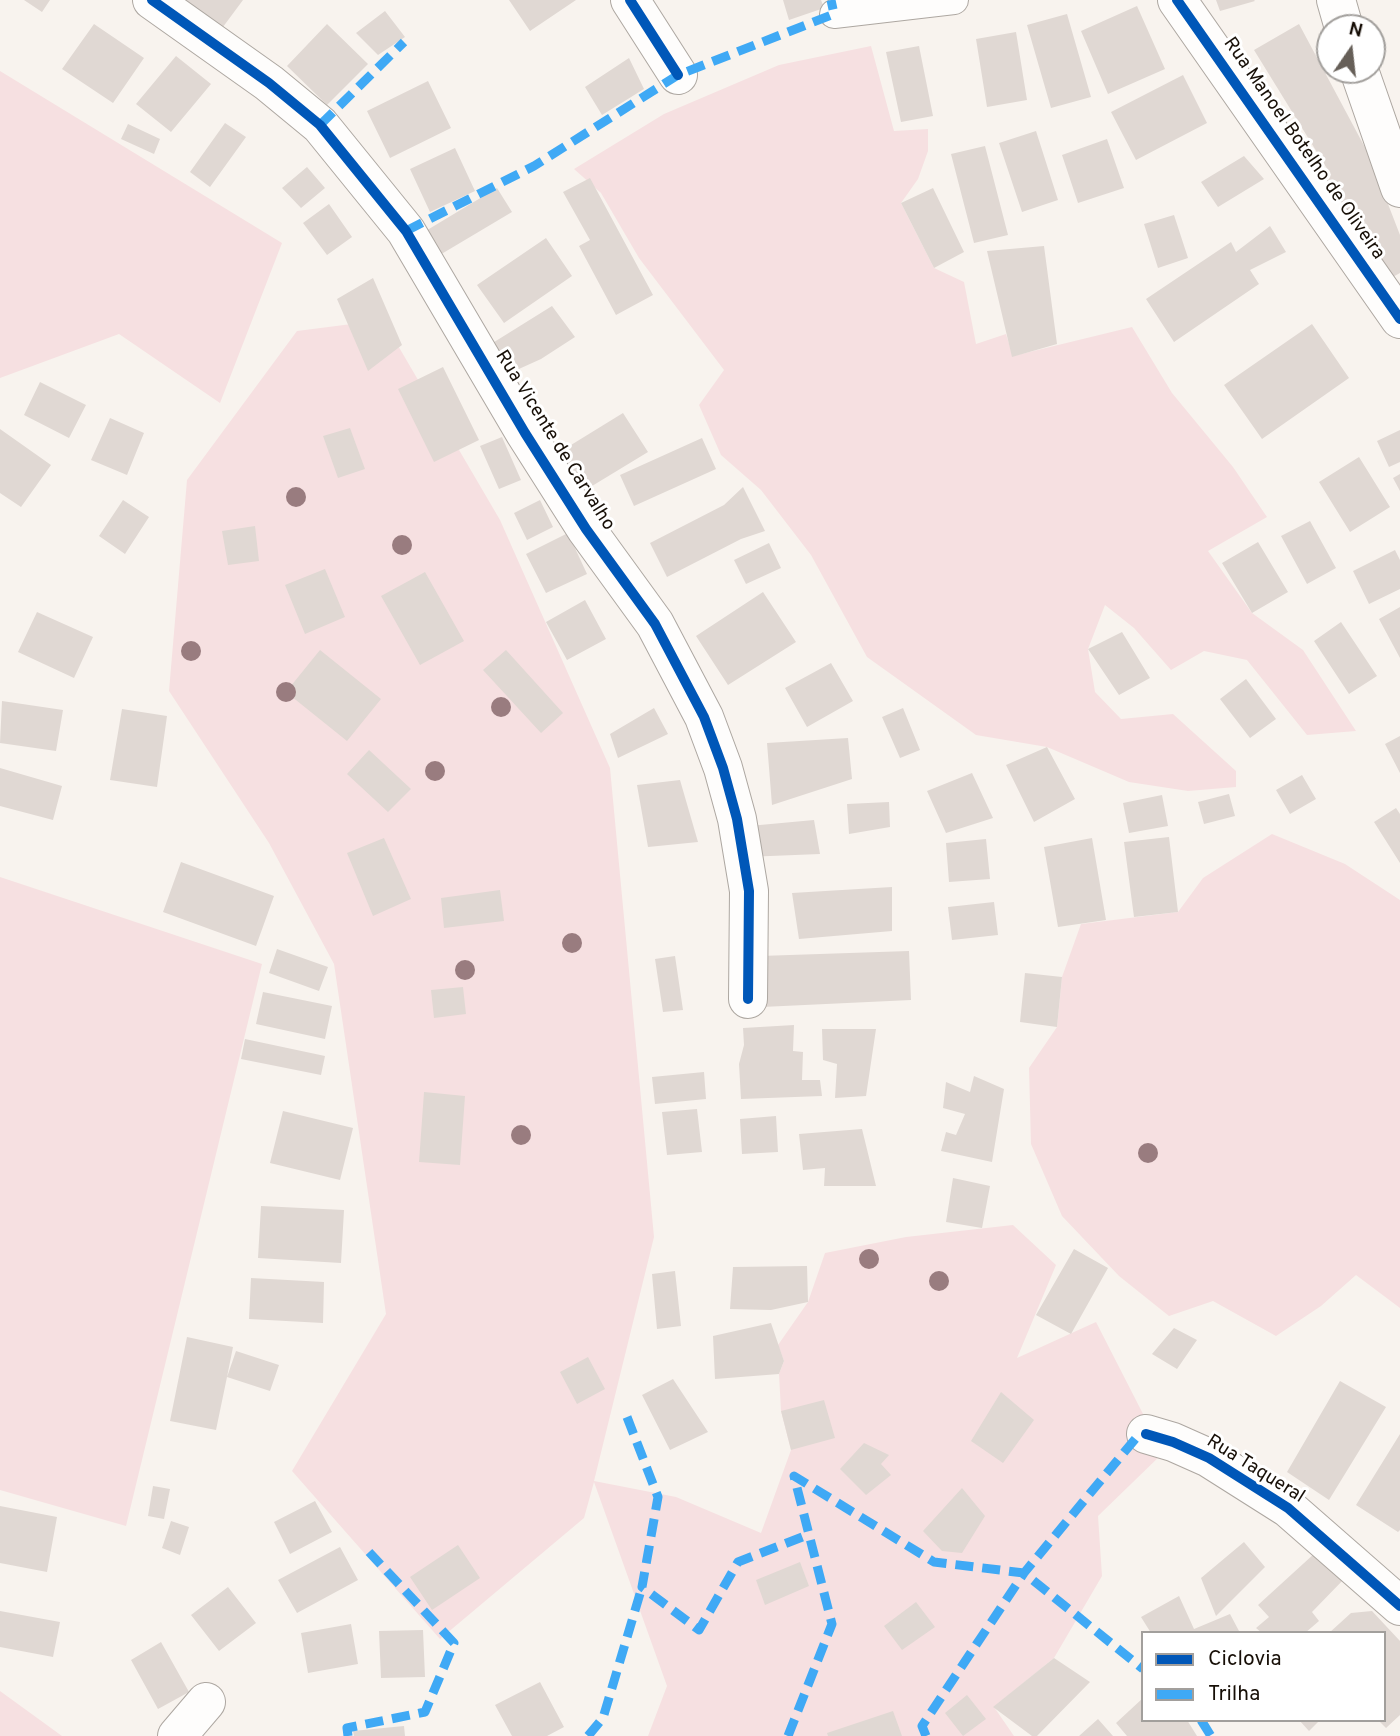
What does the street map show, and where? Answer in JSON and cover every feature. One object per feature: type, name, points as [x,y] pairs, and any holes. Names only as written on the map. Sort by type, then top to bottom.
[{"type":"street","name":"Rua Vicente de Carvalho","points":[[152,0],[268,83],[320,125],[406,231],[525,433],[586,528],[655,624],[704,717],[723,768],[737,819],[748,891],[748,999]]},
{"type":"street","points":[[630,0],[678,75]]},
{"type":"street","name":"Rua Manoel Botelho de Oliveira","points":[[1177,0],[1400,319]]},
{"type":"street","points":[[1367,84],[1388,122],[1400,188]]},
{"type":"street","name":"Rua Taqueral","points":[[1146,1434],[1174,1442],[1209,1458],[1288,1508],[1400,1606]]},
{"type":"street","points":[[177,1736],[206,1702]]},
{"type":"lane","points":[[834,13],[954,0]]},
{"type":"shaded area","points":[[871,46],[894,131],[928,129],[928,151],[918,179],[901,203],[934,268],[964,282],[976,344],[1006,334],[1013,356],[1132,327],[1172,393],[1233,467],[1267,517],[1208,551],[1252,613],[1303,650],[1356,731],[1307,735],[1247,660],[1204,651],[1171,670],[1134,628],[1105,605],[1088,649],[1095,692],[1121,719],[1173,714],[1236,771],[1236,787],[1188,791],[1129,782],[1047,747],[976,735],[867,657],[811,555],[761,490],[721,455],[699,405],[724,370],[639,258],[601,193],[574,169],[664,114],[779,65]]},
{"type":"shaded area","points":[[0,71],[282,243],[220,403],[119,334],[0,378]]},
{"type":"shaded area","points":[[383,320],[500,520],[610,768],[654,1237],[594,1481],[676,1497],[761,1533],[791,1450],[781,1411],[779,1374],[784,1361],[778,1345],[808,1302],[825,1253],[906,1237],[1013,1225],[1056,1265],[1017,1358],[1096,1322],[1163,1453],[1098,1516],[1102,1576],[1054,1658],[994,1707],[1014,1736],[648,1736],[667,1686],[594,1482],[584,1518],[440,1639],[292,1471],[386,1314],[334,964],[269,843],[169,691],[187,480],[297,331]]},
{"type":"shaded area","points":[[1272,834],[1345,864],[1400,900],[1400,1308],[1356,1275],[1321,1306],[1276,1336],[1213,1301],[1169,1316],[1119,1276],[1062,1216],[1031,1144],[1029,1068],[1057,1027],[1062,977],[1081,924],[1178,912],[1203,878]]},
{"type":"shaded area","points":[[0,877],[262,964],[126,1526],[0,1490]]},
{"type":"shaded area","points":[[0,1691],[62,1736],[0,1736]]},
{"type":"building","points":[[24,0],[50,0],[42,12]]},
{"type":"building","points":[[186,0],[243,0],[220,31],[183,4]]},
{"type":"building","points":[[509,0],[576,0],[530,31]]},
{"type":"building","points":[[783,0],[821,0],[824,8],[789,20]]},
{"type":"building","points":[[1216,0],[1254,0],[1255,1],[1220,11]]},
{"type":"building","points":[[1137,6],[1165,69],[1108,94],[1081,31]]},
{"type":"building","points":[[385,11],[405,37],[378,55],[356,33]]},
{"type":"building","points":[[1067,14],[1091,97],[1051,108],[1027,25]]},
{"type":"building","points":[[94,24],[144,58],[113,103],[62,69]]},
{"type":"building","points":[[327,24],[368,64],[327,105],[287,66]]},
{"type":"building","points":[[1299,24],[1316,56],[1316,84],[1331,84],[1369,155],[1400,235],[1400,273],[1391,278],[1318,182],[1331,175],[1254,50]]},
{"type":"building","points":[[1016,32],[1027,100],[987,107],[976,39]]},
{"type":"building","points":[[919,46],[933,116],[901,122],[886,52]]},
{"type":"building","points":[[176,56],[211,84],[171,132],[136,104]]},
{"type":"building","points":[[629,58],[644,89],[602,115],[585,87]]},
{"type":"building","points":[[1183,75],[1207,123],[1136,160],[1111,112]]},
{"type":"building","points":[[428,81],[451,128],[390,158],[367,111]]},
{"type":"building","points":[[225,123],[246,137],[210,187],[190,172]]},
{"type":"building","points":[[128,124],[160,139],[154,154],[121,139]]},
{"type":"building","points":[[1036,131],[1058,200],[1022,212],[999,143]]},
{"type":"building","points":[[1107,139],[1124,188],[1078,203],[1062,155]]},
{"type":"building","points":[[985,146],[1008,235],[974,243],[951,154]]},
{"type":"building","points":[[455,148],[475,191],[430,212],[410,169]]},
{"type":"building","points":[[1244,156],[1264,179],[1218,207],[1201,182]]},
{"type":"building","points":[[307,167],[325,188],[301,208],[282,188]]},
{"type":"building","points":[[590,178],[653,295],[616,315],[579,246],[590,240],[563,192]]},
{"type":"building","points":[[497,188],[512,212],[428,262],[414,238]]},
{"type":"building","points":[[933,188],[964,252],[934,268],[901,203]]},
{"type":"building","points":[[329,204],[352,237],[327,255],[303,223]]},
{"type":"building","points":[[1174,215],[1188,258],[1158,268],[1144,224]]},
{"type":"building","points":[[1270,226],[1286,252],[1250,270],[1259,284],[1174,342],[1146,299],[1231,242],[1236,252]]},
{"type":"building","points":[[546,238],[572,276],[504,323],[477,285]]},
{"type":"building","points":[[1044,246],[1057,344],[1012,357],[987,251]]},
{"type":"building","points":[[373,278],[402,345],[368,371],[337,299]]},
{"type":"building","points":[[552,306],[575,337],[541,359],[510,373],[491,344]]},
{"type":"building","points":[[1312,324],[1349,378],[1262,439],[1224,385]]},
{"type":"building","points":[[443,367],[479,440],[434,462],[398,389]]},
{"type":"building","points":[[40,382],[86,405],[69,438],[24,415]]},
{"type":"building","points":[[623,413],[648,452],[569,500],[545,461]]},
{"type":"building","points":[[110,418],[144,433],[127,475],[91,460]]},
{"type":"building","points":[[350,428],[365,469],[338,478],[323,436]]},
{"type":"building","points":[[0,429],[51,465],[21,507],[0,493]]},
{"type":"building","points":[[1400,430],[1400,462],[1389,467],[1377,441]]},
{"type":"building","points":[[502,437],[521,480],[499,489],[480,446]]},
{"type":"building","points":[[702,438],[716,469],[634,506],[620,475]]},
{"type":"building","points":[[1359,457],[1390,507],[1350,532],[1319,482]]},
{"type":"building","points":[[1400,474],[1400,491],[1393,478]]},
{"type":"building","points":[[743,487],[765,531],[741,539],[667,577],[650,543],[724,505]]},
{"type":"building","points":[[123,500],[149,517],[125,554],[99,536]]},
{"type":"building","points":[[540,500],[553,527],[527,540],[514,513]]},
{"type":"building","points":[[1310,521],[1336,568],[1307,584],[1281,536]]},
{"type":"building","points":[[255,526],[259,561],[228,565],[222,531]]},
{"type":"building","points":[[568,533],[587,574],[546,593],[526,554]]},
{"type":"building","points":[[1258,542],[1288,592],[1252,613],[1222,563]]},
{"type":"building","points":[[769,543],[781,568],[746,584],[734,560]]},
{"type":"building","points":[[1395,550],[1400,560],[1400,589],[1369,604],[1353,571]]},
{"type":"building","points":[[325,569],[345,617],[305,634],[285,585]]},
{"type":"building","points":[[425,572],[464,641],[420,665],[381,596]]},
{"type":"building","points":[[763,592],[796,642],[728,685],[696,636]]},
{"type":"building","points":[[585,600],[606,639],[567,660],[546,622]]},
{"type":"building","points":[[1400,607],[1400,658],[1379,619]]},
{"type":"building","points":[[37,612],[93,637],[74,678],[18,652]]},
{"type":"building","points":[[1341,622],[1377,676],[1349,694],[1314,641]]},
{"type":"building","points":[[1122,632],[1150,678],[1119,695],[1088,649]]},
{"type":"building","points":[[320,650],[381,699],[347,741],[286,692]]},
{"type":"building","points":[[506,650],[563,713],[541,733],[483,670]]},
{"type":"building","points":[[831,663],[853,701],[807,727],[785,688]]},
{"type":"building","points":[[1246,679],[1276,719],[1250,738],[1220,699]]},
{"type":"building","points":[[2,701],[63,710],[56,751],[0,743]]},
{"type":"building","points":[[654,708],[668,734],[618,758],[610,734]]},
{"type":"building","points":[[903,708],[920,750],[900,758],[882,717]]},
{"type":"building","points":[[122,709],[167,716],[157,787],[110,780]]},
{"type":"building","points":[[1400,736],[1400,773],[1385,744]]},
{"type":"building","points":[[848,738],[852,779],[772,805],[767,743]]},
{"type":"building","points":[[1047,747],[1075,799],[1034,822],[1006,765]]},
{"type":"building","points":[[369,750],[411,789],[388,812],[347,774]]},
{"type":"building","points":[[0,768],[62,786],[53,820],[0,806]]},
{"type":"building","points":[[972,773],[993,818],[946,833],[927,791]]},
{"type":"building","points":[[1302,775],[1316,799],[1290,814],[1276,790]]},
{"type":"building","points":[[680,780],[698,842],[648,847],[637,785]]},
{"type":"building","points":[[1229,794],[1235,816],[1204,824],[1198,802]]},
{"type":"building","points":[[1162,795],[1168,826],[1129,833],[1123,803]]},
{"type":"building","points":[[889,802],[890,827],[849,834],[847,804]]},
{"type":"building","points":[[1396,808],[1400,814],[1400,863],[1374,822]]},
{"type":"building","points":[[814,820],[820,854],[745,857],[749,826]]},
{"type":"building","points":[[1169,837],[1178,912],[1134,917],[1124,842]]},
{"type":"building","points":[[384,838],[411,899],[373,916],[347,853]]},
{"type":"building","points":[[1092,838],[1106,920],[1058,927],[1044,847]]},
{"type":"building","points":[[986,839],[990,879],[949,882],[946,843]]},
{"type":"building","points":[[181,862],[274,896],[256,946],[163,912]]},
{"type":"building","points":[[892,887],[892,931],[799,939],[792,893]]},
{"type":"building","points":[[500,890],[504,921],[444,928],[441,898]]},
{"type":"building","points":[[994,902],[998,935],[952,940],[948,907]]},
{"type":"building","points":[[277,949],[328,967],[319,991],[269,973]]},
{"type":"building","points":[[909,951],[911,1000],[762,1007],[760,956]]},
{"type":"building","points":[[675,956],[683,1010],[663,1012],[655,959]]},
{"type":"building","points":[[1025,973],[1062,977],[1057,1027],[1020,1022]]},
{"type":"building","points":[[463,987],[466,1014],[434,1018],[431,990]]},
{"type":"building","points":[[263,992],[332,1006],[325,1039],[256,1024]]},
{"type":"building","points":[[794,1025],[793,1051],[803,1052],[802,1080],[820,1080],[822,1096],[741,1099],[739,1064],[744,1045],[743,1028]]},
{"type":"building","points":[[822,1029],[876,1029],[866,1096],[835,1098],[837,1064],[823,1060]]},
{"type":"building","points":[[245,1039],[325,1056],[321,1075],[241,1059]]},
{"type":"building","points":[[704,1072],[706,1099],[655,1104],[652,1077]]},
{"type":"building","points":[[974,1076],[1004,1089],[992,1162],[941,1151],[946,1132],[956,1135],[965,1114],[943,1108],[946,1082],[970,1092]]},
{"type":"building","points":[[424,1092],[465,1096],[460,1165],[419,1162]]},
{"type":"building","points":[[697,1109],[702,1152],[667,1155],[662,1112]]},
{"type":"building","points":[[283,1111],[353,1128],[340,1180],[270,1163]]},
{"type":"building","points":[[776,1116],[778,1152],[742,1154],[740,1119]]},
{"type":"building","points":[[862,1129],[876,1186],[824,1186],[825,1168],[803,1170],[799,1134]]},
{"type":"building","points":[[953,1178],[990,1186],[982,1228],[946,1222]]},
{"type":"building","points":[[261,1206],[344,1210],[341,1263],[258,1258]]},
{"type":"building","points":[[1074,1249],[1108,1268],[1071,1334],[1036,1315]]},
{"type":"building","points":[[807,1266],[808,1302],[771,1310],[730,1309],[733,1267]]},
{"type":"building","points":[[675,1271],[681,1326],[657,1329],[652,1274]]},
{"type":"building","points":[[251,1278],[324,1282],[323,1323],[249,1319]]},
{"type":"building","points":[[771,1323],[784,1361],[779,1374],[715,1379],[713,1336]]},
{"type":"building","points":[[1174,1328],[1197,1340],[1177,1369],[1152,1354]]},
{"type":"building","points":[[187,1337],[233,1347],[216,1430],[170,1421]]},
{"type":"building","points":[[236,1351],[279,1365],[270,1391],[227,1377]]},
{"type":"building","points":[[588,1357],[605,1389],[577,1404],[560,1372]]},
{"type":"building","points":[[673,1379],[708,1432],[670,1450],[642,1395]]},
{"type":"building","points":[[1340,1381],[1386,1407],[1329,1500],[1287,1472]]},
{"type":"building","points":[[1001,1392],[1034,1420],[1003,1463],[971,1441]]},
{"type":"building","points":[[824,1400],[835,1438],[791,1450],[781,1411]]},
{"type":"building","points":[[1400,1434],[1400,1530],[1398,1532],[1356,1505]]},
{"type":"building","points":[[864,1443],[889,1455],[881,1464],[891,1475],[866,1495],[840,1469]]},
{"type":"building","points":[[153,1486],[170,1489],[164,1519],[148,1516]]},
{"type":"building","points":[[962,1488],[985,1516],[962,1553],[942,1551],[923,1531]]},
{"type":"building","points":[[315,1501],[332,1532],[290,1554],[274,1522]]},
{"type":"building","points":[[0,1506],[57,1517],[47,1572],[0,1563]]},
{"type":"building","points":[[171,1521],[189,1527],[180,1555],[162,1548]]},
{"type":"building","points":[[1244,1542],[1265,1567],[1216,1616],[1201,1578]]},
{"type":"building","points":[[458,1545],[480,1578],[432,1610],[410,1577]]},
{"type":"building","points":[[340,1547],[358,1580],[297,1613],[278,1580]]},
{"type":"building","points":[[1315,1553],[1346,1577],[1312,1612],[1319,1621],[1307,1631],[1260,1631],[1256,1628],[1269,1617],[1258,1605]]},
{"type":"building","points":[[800,1562],[809,1586],[765,1605],[756,1580]]},
{"type":"building","points":[[228,1587],[256,1623],[219,1651],[191,1615]]},
{"type":"building","points":[[1179,1596],[1194,1629],[1230,1614],[1239,1631],[1150,1631],[1141,1617]]},
{"type":"building","points":[[916,1602],[935,1627],[902,1650],[884,1626]]},
{"type":"building","points":[[0,1611],[60,1622],[53,1657],[0,1647]]},
{"type":"building","points":[[1372,1611],[1400,1641],[1400,1715],[1386,1728],[1380,1722],[1386,1722],[1386,1631],[1331,1631],[1351,1613]]},
{"type":"building","points":[[351,1624],[358,1664],[308,1673],[301,1633]]},
{"type":"building","points":[[423,1630],[425,1677],[381,1678],[379,1631]]},
{"type":"building","points":[[161,1642],[189,1692],[158,1709],[131,1660]]},
{"type":"building","points":[[1054,1658],[1090,1682],[1037,1736],[1032,1736],[993,1707]]},
{"type":"building","points":[[540,1682],[564,1727],[547,1736],[512,1736],[495,1705]]},
{"type":"building","points":[[967,1695],[986,1719],[963,1736],[945,1713]]},
{"type":"building","points":[[1141,1700],[1141,1722],[1188,1722],[1197,1736],[1127,1736],[1116,1723]]},
{"type":"building","points":[[893,1711],[902,1736],[828,1736],[827,1733]]},
{"type":"building","points":[[1098,1719],[1113,1736],[1079,1736]]},
{"type":"building","points":[[1301,1722],[1318,1722],[1309,1731]]},
{"type":"building","points":[[404,1726],[405,1736],[354,1736],[353,1731]]},
{"type":"marked path","points":[[406,231],[534,166],[678,75],[834,14],[831,0]]},
{"type":"marked path","points":[[320,125],[404,42]]},
{"type":"marked path","points":[[627,1417],[658,1497],[642,1587],[699,1630],[738,1562],[810,1534]]},
{"type":"marked path","points":[[926,1736],[922,1726],[1024,1573],[1136,1438],[1146,1434]]},
{"type":"marked path","points":[[788,1736],[832,1624],[794,1476],[934,1562],[1024,1573],[1141,1667]]},
{"type":"marked path","points":[[348,1736],[347,1728],[425,1712],[454,1643],[369,1552]]},
{"type":"marked path","points":[[588,1736],[603,1718],[642,1587]]},
{"type":"marked path","points":[[1202,1722],[1211,1736]]},
{"type":"cycle path","points":[[152,0],[269,83],[320,125],[406,231],[525,433],[586,529],[655,624],[704,717],[723,768],[737,819],[749,891],[748,999]]},
{"type":"cycle path","points":[[630,0],[678,75]]},
{"type":"cycle path","points":[[1177,0],[1400,319]]},
{"type":"cycle path","points":[[1146,1434],[1173,1442],[1209,1458],[1288,1508],[1400,1606]]}]
